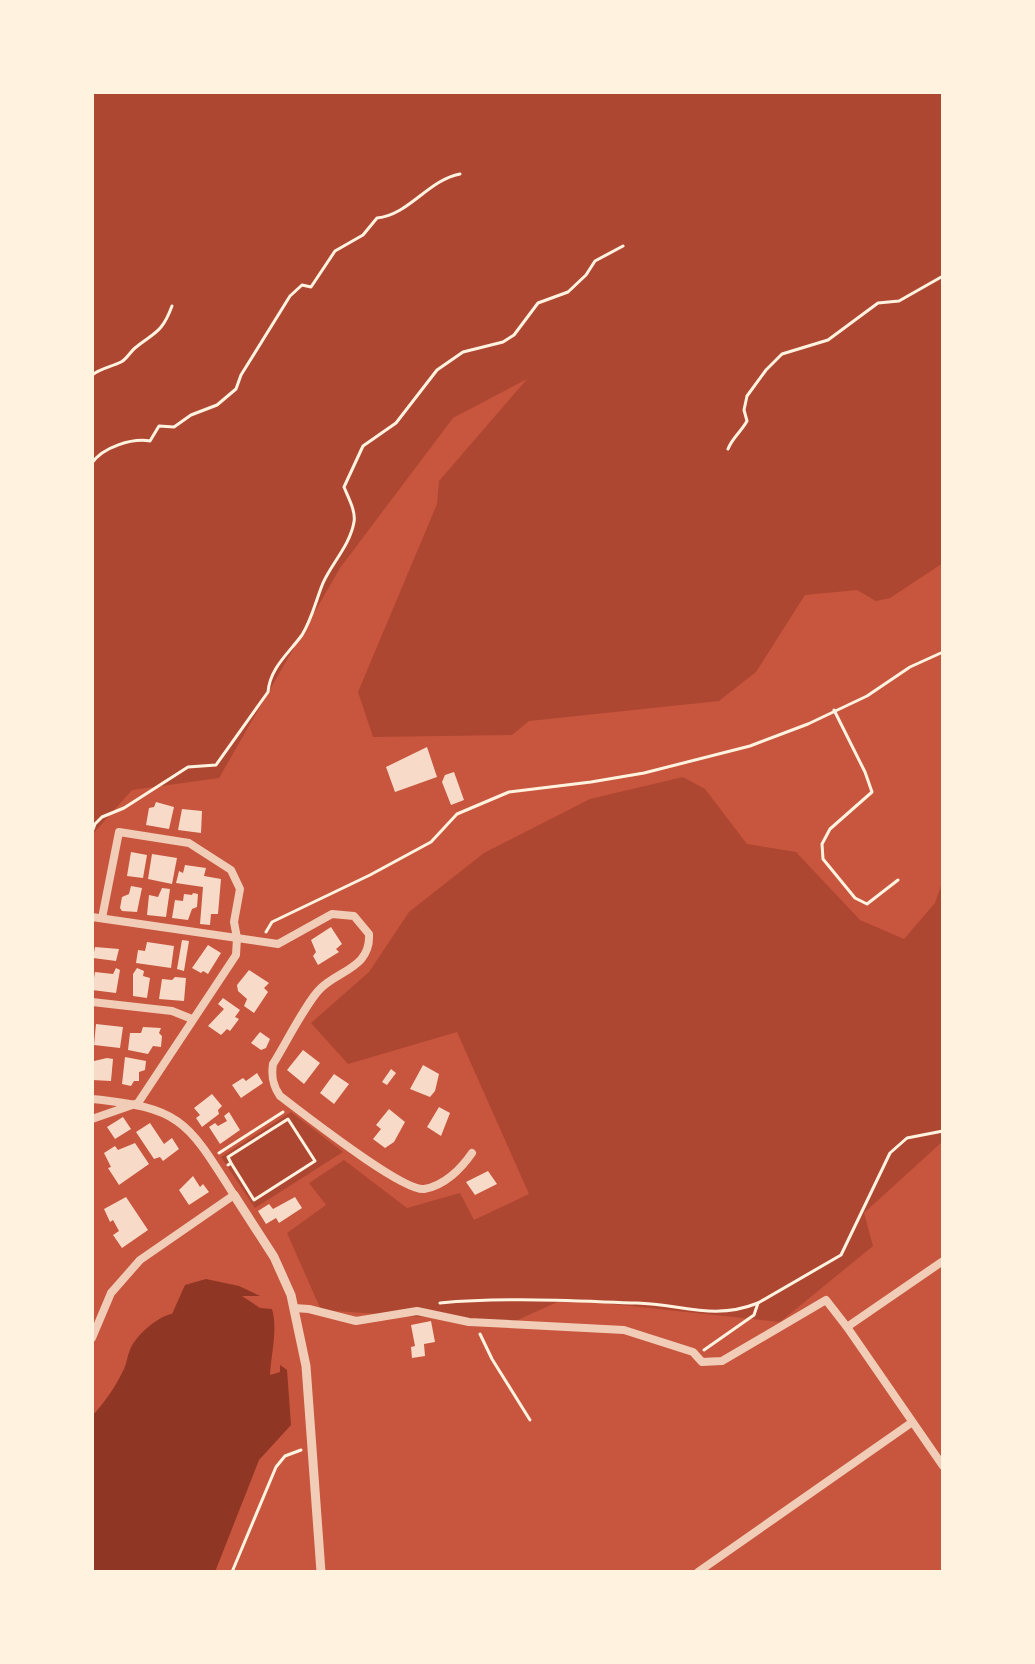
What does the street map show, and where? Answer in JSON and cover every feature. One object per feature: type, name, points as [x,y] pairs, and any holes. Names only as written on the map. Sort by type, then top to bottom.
[{"type":"street","points":[[92,1119],[138,1103],[236,955],[234,922],[240,889],[238,880],[231,870],[189,843],[119,832],[102,918]]},
{"type":"street","points":[[92,917],[278,944],[332,914],[354,916],[369,934],[370,943],[363,958],[320,988],[273,1064],[272,1077],[276,1091],[293,1106],[413,1188],[423,1189],[445,1180],[465,1164],[472,1153]]},
{"type":"street","points":[[92,1002],[172,1011],[192,1019]]},
{"type":"street","points":[[92,1099],[138,1103],[183,1123],[219,1171],[274,1257],[294,1308],[306,1366],[321,1572]]},
{"type":"street","points":[[92,1338],[111,1293],[140,1260],[234,1195]]},
{"type":"street","points":[[847,1327],[943,1261]]},
{"type":"street","points":[[294,1308],[356,1321],[417,1311],[469,1322],[624,1330],[693,1352],[702,1362],[722,1361],[826,1300],[943,1466]]},
{"type":"street","points":[[698,1572],[911,1423]]},
{"type":"path","points":[[92,463],[108,449],[134,440],[150,441],[159,426],[174,427],[191,415],[217,405],[236,389],[241,375],[290,296],[302,285],[311,287],[335,251],[363,235],[377,218],[392,217],[447,176],[460,174]]},
{"type":"path","points":[[92,832],[102,817],[124,808],[188,767],[216,765],[268,692],[269,682],[281,658],[309,622],[325,579],[336,563],[354,522],[344,487],[363,446],[396,423],[437,370],[463,352],[503,342],[514,335],[538,303],[568,292],[586,275],[595,261],[623,246]]},
{"type":"path","points":[[728,449],[747,421],[744,410],[747,396],[782,354],[828,340],[878,303],[899,301],[943,276]]},
{"type":"path","points":[[92,375],[124,361],[133,349],[154,337],[172,306]]},
{"type":"path","points":[[259,941],[272,922],[431,842],[457,814],[509,792],[591,782],[750,746],[808,724],[867,696],[910,667],[943,652]]},
{"type":"path","points":[[834,710],[872,792],[830,829],[822,844],[823,859],[855,898],[867,904],[898,880]]},
{"type":"path","points":[[210,1158],[293,1106]]},
{"type":"path","points":[[288,1119],[315,1161],[254,1200],[231,1163],[228,1157],[288,1119]]},
{"type":"path","points":[[417,1311],[429,1303],[469,1300],[641,1303],[707,1313],[744,1309],[841,1255],[890,1153],[907,1138],[943,1131]]},
{"type":"path","points":[[219,1171],[231,1163]]},
{"type":"path","points":[[693,1352],[705,1349],[754,1315],[758,1303]]},
{"type":"path","points":[[469,1322],[530,1420]]},
{"type":"path","points":[[232,1572],[276,1467],[285,1456],[312,1447]]},
{"type":"shaded area","points":[[92,92],[943,92],[943,563],[890,598],[876,601],[857,590],[805,595],[756,672],[719,701],[529,721],[512,735],[373,737],[358,692],[437,504],[439,481],[527,379],[453,418],[340,568],[219,778],[132,790],[92,835]]},
{"type":"shaded area","points":[[683,777],[705,789],[747,844],[796,852],[860,920],[904,939],[935,903],[943,880],[943,1141],[864,1213],[873,1246],[780,1322],[564,1299],[511,1323],[321,1310],[287,1233],[326,1205],[309,1183],[344,1160],[407,1208],[460,1193],[474,1220],[529,1194],[457,1032],[348,1064],[311,1023],[369,972],[409,912],[484,853],[590,799]]},
{"type":"shaded area","points":[[291,1112],[343,1152],[255,1208],[221,1157]]},
{"type":"shaded area","points":[[206,1279],[239,1286],[260,1296],[242,1296],[260,1308],[272,1309],[274,1333],[270,1375],[280,1372],[280,1365],[287,1370],[291,1425],[259,1460],[215,1572],[92,1572],[92,1416],[117,1382],[137,1339],[154,1323],[172,1314],[185,1285]]},
{"type":"building","points":[[427,747],[437,777],[395,792],[386,767]]},
{"type":"building","points":[[454,772],[464,800],[451,805],[442,782],[445,775]]},
{"type":"building","points":[[156,802],[174,807],[169,829],[146,825],[149,808],[154,807]]},
{"type":"building","points":[[182,809],[202,811],[201,833],[178,830]]},
{"type":"building","points":[[131,852],[147,855],[143,878],[127,876]]},
{"type":"building","points":[[152,854],[177,858],[172,884],[148,879]]},
{"type":"building","points":[[185,865],[206,868],[204,876],[221,879],[218,914],[211,914],[210,925],[200,924],[203,887],[176,883],[179,871],[183,873]]},
{"type":"building","points":[[131,886],[142,888],[137,912],[122,911],[120,908],[122,897],[129,894]]},
{"type":"building","points":[[162,888],[170,889],[166,917],[147,915],[149,895],[158,897]]},
{"type":"building","points":[[184,894],[198,894],[197,907],[192,909],[188,920],[172,918],[175,900],[183,901]]},
{"type":"building","points":[[331,927],[342,944],[336,949],[339,952],[318,965],[311,940]]},
{"type":"building","points":[[182,940],[189,941],[184,971],[177,969]]},
{"type":"building","points":[[147,942],[174,946],[171,968],[136,963],[138,950],[145,951]]},
{"type":"building","points":[[208,945],[221,953],[208,974],[192,968]]},
{"type":"building","points":[[95,947],[119,949],[116,961],[93,958]]},
{"type":"building","points":[[116,968],[120,970],[116,993],[92,990],[95,972],[113,974]]},
{"type":"building","points":[[137,968],[144,971],[143,976],[150,978],[147,998],[133,996],[133,974]]},
{"type":"building","points":[[249,970],[269,983],[264,988],[268,992],[254,1013],[244,1006],[247,999],[238,991],[237,985]]},
{"type":"building","points":[[175,977],[186,978],[184,1001],[159,999],[162,979],[172,980]]},
{"type":"building","points":[[223,998],[240,1010],[235,1017],[239,1019],[230,1031],[227,1029],[221,1035],[208,1026],[224,1009],[218,1004]]},
{"type":"building","points":[[96,1024],[123,1027],[120,1048],[94,1045]]},
{"type":"building","points":[[143,1027],[161,1028],[161,1047],[153,1046],[148,1054],[128,1050],[130,1033],[141,1033]]},
{"type":"building","points":[[260,1032],[270,1039],[266,1048],[261,1050],[251,1043]]},
{"type":"building","points":[[303,1050],[320,1063],[304,1084],[287,1070]]},
{"type":"building","points":[[125,1057],[146,1061],[145,1070],[139,1072],[139,1081],[134,1081],[131,1086],[122,1084]]},
{"type":"building","points":[[113,1059],[111,1081],[92,1080],[94,1061]]},
{"type":"building","points":[[423,1065],[439,1074],[435,1091],[430,1097],[410,1089]]},
{"type":"building","points":[[391,1069],[396,1073],[387,1085],[382,1082]]},
{"type":"building","points":[[257,1073],[263,1083],[241,1098],[232,1085],[243,1078],[246,1081]]},
{"type":"building","points":[[334,1074],[349,1084],[334,1104],[320,1093]]},
{"type":"building","points":[[212,1094],[222,1106],[219,1114],[202,1127],[196,1118],[200,1115],[194,1108]]},
{"type":"building","points":[[439,1107],[450,1113],[441,1136],[427,1127]]},
{"type":"building","points":[[389,1109],[405,1122],[394,1142],[385,1148],[373,1139],[381,1129],[376,1125]]},
{"type":"building","points":[[229,1112],[240,1130],[220,1144],[209,1127],[227,1121],[224,1116]]},
{"type":"building","points":[[123,1117],[131,1129],[115,1139],[107,1127]]},
{"type":"building","points":[[150,1123],[164,1144],[172,1138],[179,1149],[163,1161],[160,1157],[154,1159],[136,1132]]},
{"type":"building","points":[[135,1143],[149,1164],[119,1185],[108,1168],[111,1167],[104,1153],[115,1146],[118,1150]]},
{"type":"building","points":[[488,1171],[497,1184],[475,1195],[466,1182]]},
{"type":"building","points":[[193,1176],[200,1187],[203,1184],[209,1192],[189,1205],[179,1190]]},
{"type":"building","points":[[126,1197],[148,1230],[122,1248],[113,1235],[119,1231],[104,1209]]},
{"type":"building","points":[[295,1197],[302,1208],[279,1223],[276,1218],[266,1224],[258,1211],[269,1204],[273,1209]]},
{"type":"building","points":[[431,1321],[435,1342],[424,1344],[425,1356],[412,1358],[411,1347],[415,1346],[411,1325]]}]
